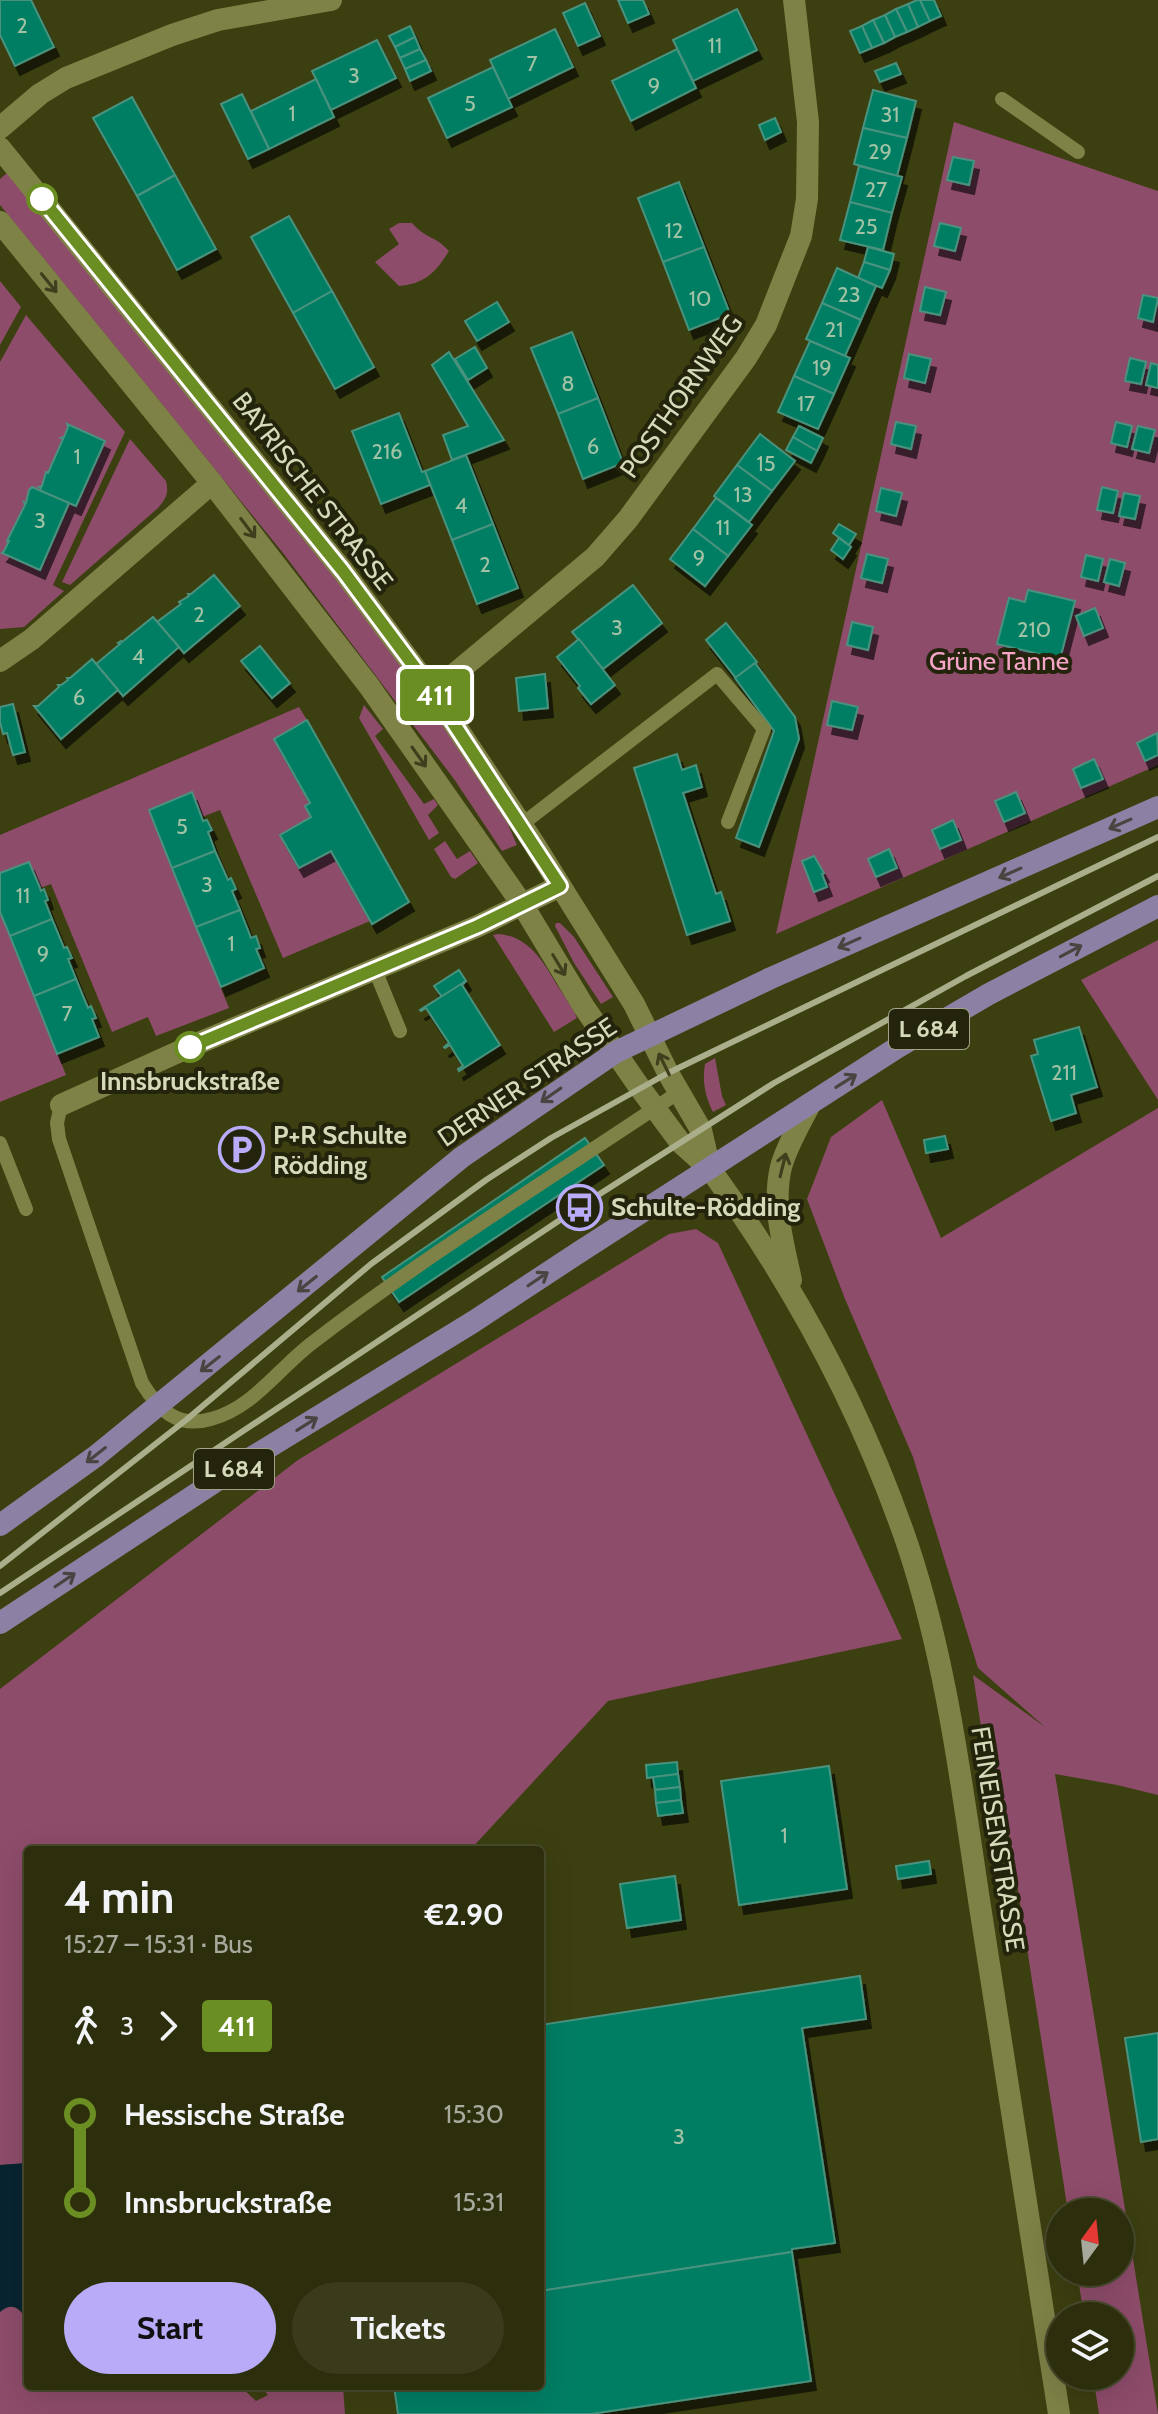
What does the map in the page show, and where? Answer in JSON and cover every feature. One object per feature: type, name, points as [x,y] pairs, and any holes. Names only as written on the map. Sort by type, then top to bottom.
[{"type":"main road","name":"DERNER STRASSE","points":[[0,1525],[96,1456],[462,1157],[616,1052],[771,978],[1158,807]]},
{"type":"main road","name":"L 684","points":[[0,1623],[251,1458],[473,1322],[810,1104],[989,994],[1158,906]]},
{"type":"street","points":[[0,128],[40,94],[66,78],[160,40],[218,20],[331,0]]},
{"type":"street","name":"POSTHORNWEG","points":[[433,692],[595,557],[628,519],[746,358],[766,325],[801,236],[807,199],[808,122],[794,0]]},
{"type":"street","name":"BAYRISCHE STRASSE","points":[[0,148],[343,571],[433,692],[634,1004],[701,1130],[710,1169]]},
{"type":"street","points":[[0,222],[212,483],[369,686],[522,904],[584,1007],[616,1052]]},
{"type":"street","points":[[0,661],[32,639],[212,483]]},
{"type":"street","points":[[61,1105],[187,1048],[375,970],[560,886]]},
{"type":"street","name":"FEINEISENSTRASSE","points":[[616,1052],[680,1142],[710,1169],[795,1297],[840,1384],[891,1500],[922,1592],[954,1737],[1059,2414]]},
{"type":"street","name":"FEINEISENSTRASSE","points":[[795,1297],[781,1233],[778,1195],[781,1168],[810,1104]]},
{"type":"lane","points":[[1002,99],[1078,152]]},
{"type":"lane","points":[[521,825],[717,674],[764,729],[728,822]]},
{"type":"lane","points":[[375,970],[400,1031]]},
{"type":"lane","points":[[61,1105],[57,1123],[59,1139],[142,1383],[157,1406],[172,1416],[208,1421],[248,1402],[310,1345],[458,1239],[679,1092]]},
{"type":"lane","points":[[0,1143],[26,1209]]},
{"type":"green space","name":"Grüne Tanne","points":[[954,122],[1158,191],[1158,765],[776,934]]},
{"type":"green space","points":[[7,173],[329,568],[404,666],[504,815],[517,845],[502,851],[454,779],[283,553],[0,205],[0,179]]},
{"type":"green space","points":[[399,223],[412,223],[449,251],[429,276],[416,283],[399,286],[375,262],[399,244],[389,229]]},
{"type":"green space","points":[[0,281],[21,307],[0,345]]},
{"type":"green space","points":[[26,315],[125,432],[53,585],[64,591],[24,627],[0,629],[0,362]]},
{"type":"green space","points":[[130,439],[166,481],[165,498],[158,508],[70,585],[62,582]]},
{"type":"green space","points":[[364,705],[383,729],[375,736],[424,804],[434,799],[438,805],[428,815],[439,833],[429,840],[359,718]]},
{"type":"green space","points":[[299,707],[307,720],[274,739],[310,803],[311,817],[280,835],[299,868],[331,851],[370,921],[283,958],[220,810],[202,817],[191,792],[149,810],[229,1008],[156,1036],[148,1017],[112,1032],[51,884],[40,888],[29,862],[0,873],[0,835]]},
{"type":"green space","points":[[445,841],[457,859],[470,851],[478,863],[455,879],[451,877],[434,849]]},
{"type":"green space","points":[[0,912],[66,1075],[0,1102]]},
{"type":"green space","points":[[556,923],[560,923],[574,937],[613,997],[601,1004],[574,963]]},
{"type":"green space","points":[[493,935],[518,939],[534,951],[577,1018],[554,1032]]},
{"type":"green space","points":[[1158,940],[1158,1100],[1081,980]]},
{"type":"green space","points":[[715,1058],[726,1105],[713,1112],[706,1094],[704,1076],[705,1064]]},
{"type":"green space","points":[[882,1100],[941,1238],[1158,1108],[1158,1795],[1055,1774],[1123,2198],[1066,2198],[1011,1845],[1006,1819],[988,1772],[973,1675],[1045,1727],[978,1668],[913,1457],[845,1299],[807,1199],[831,1137]]},
{"type":"green space","points":[[696,1229],[718,1243],[902,1639],[608,1701],[474,1846],[24,1846],[24,2163],[0,2165],[0,1689],[298,1460],[669,1234]]},
{"type":"green space","points":[[1134,2265],[1158,2414],[1099,2414],[1095,2390],[1134,2390],[1134,2302],[1082,2302],[1079,2286],[1134,2286]]},
{"type":"green space","points":[[13,2306],[24,2317],[24,2390],[244,2390],[256,2401],[268,2395],[264,2390],[343,2390],[345,2414],[0,2414],[0,2312],[5,2307]]},
{"type":"water","points":[[24,2163],[24,2316],[14,2307],[0,2312],[0,2165]]},
{"type":"building","points":[[0,0],[31,0],[54,47],[15,66],[0,35]]},
{"type":"building","points":[[618,0],[643,0],[649,14],[628,23]]},
{"type":"building","points":[[920,0],[930,21],[918,27],[908,4]]},
{"type":"building","points":[[920,0],[934,0],[941,16],[930,21]]},
{"type":"building","points":[[585,3],[600,36],[578,46],[563,13]]},
{"type":"building","points":[[908,4],[918,27],[907,32],[896,9]]},
{"type":"building","points":[[737,9],[757,50],[693,81],[673,40]]},
{"type":"building","points":[[896,9],[907,32],[895,37],[885,15]]},
{"type":"building","points":[[885,15],[895,37],[884,43],[873,20]]},
{"type":"building","points":[[873,20],[884,43],[872,48],[862,26]]},
{"type":"building","points":[[410,26],[415,37],[395,47],[389,36]]},
{"type":"building","points":[[862,26],[872,48],[860,53],[850,31]]},
{"type":"building","points":[[555,29],[573,67],[508,99],[490,60]]},
{"type":"building","points":[[415,37],[420,49],[400,58],[395,47]]},
{"type":"building","points":[[377,40],[396,78],[331,110],[312,71]]},
{"type":"building","points":[[420,49],[426,60],[405,69],[400,58]]},
{"type":"building","points":[[677,49],[696,88],[631,121],[612,81]]},
{"type":"building","points":[[426,60],[431,71],[410,81],[405,69]]},
{"type":"building","points":[[896,63],[901,74],[880,82],[875,71]]},
{"type":"building","points":[[493,67],[512,107],[447,138],[428,98]]},
{"type":"building","points":[[316,79],[334,117],[269,149],[251,111]]},
{"type":"building","points":[[873,90],[916,101],[907,138],[863,128]]},
{"type":"building","points":[[242,94],[269,149],[248,159],[221,104]]},
{"type":"building","points":[[132,97],[175,175],[137,196],[93,118]]},
{"type":"building","points":[[775,118],[781,132],[765,140],[759,125]]},
{"type":"building","points":[[863,128],[907,138],[897,176],[854,164]]},
{"type":"building","points":[[953,157],[974,161],[969,185],[947,180]]},
{"type":"building","points":[[859,166],[902,177],[892,213],[850,202]]},
{"type":"building","points":[[175,175],[216,249],[177,270],[137,196]]},
{"type":"building","points":[[679,182],[704,247],[663,262],[638,198]]},
{"type":"building","points":[[850,202],[892,213],[883,250],[840,240]]},
{"type":"building","points":[[289,216],[332,291],[293,313],[251,237]]},
{"type":"building","points":[[940,223],[961,228],[955,251],[934,246]]},
{"type":"building","points":[[704,247],[730,314],[689,330],[663,262]]},
{"type":"building","points":[[868,247],[894,254],[890,270],[864,262]]},
{"type":"building","points":[[864,262],[890,270],[882,288],[858,278]]},
{"type":"building","points":[[837,268],[876,286],[861,320],[822,303]]},
{"type":"building","points":[[925,287],[946,292],[940,315],[920,311]]},
{"type":"building","points":[[332,291],[374,367],[335,389],[293,313]]},
{"type":"building","points":[[1143,295],[1158,298],[1153,322],[1138,318]]},
{"type":"building","points":[[497,302],[509,322],[477,341],[465,321]]},
{"type":"building","points":[[822,303],[861,320],[845,356],[806,339]]},
{"type":"building","points":[[572,332],[598,398],[558,414],[531,348]]},
{"type":"building","points":[[810,341],[850,358],[834,394],[794,376]]},
{"type":"building","points":[[475,347],[487,368],[468,380],[455,359]]},
{"type":"building","points":[[449,352],[504,440],[452,460],[443,435],[468,426],[432,365]]},
{"type":"building","points":[[909,354],[931,359],[925,383],[904,378]]},
{"type":"building","points":[[1130,358],[1146,362],[1141,384],[1125,381]]},
{"type":"building","points":[[1151,363],[1158,365],[1158,388],[1146,385]]},
{"type":"building","points":[[794,376],[834,394],[818,429],[778,412]]},
{"type":"building","points":[[598,398],[623,463],[583,479],[558,414]]},
{"type":"building","points":[[399,413],[430,485],[381,504],[352,431]]},
{"type":"building","points":[[896,422],[916,426],[911,449],[891,444]]},
{"type":"building","points":[[1116,422],[1132,426],[1127,447],[1111,443]]},
{"type":"building","points":[[67,424],[105,441],[76,506],[40,491],[39,487],[64,437]]},
{"type":"building","points":[[799,426],[823,438],[817,451],[793,437]]},
{"type":"building","points":[[1138,426],[1155,430],[1149,453],[1132,449]]},
{"type":"building","points":[[760,434],[795,461],[772,491],[737,465]]},
{"type":"building","points":[[793,437],[817,451],[811,463],[786,450]]},
{"type":"building","points":[[466,455],[493,524],[452,540],[425,471]]},
{"type":"building","points":[[737,465],[772,491],[749,522],[714,496]]},
{"type":"building","points":[[32,487],[69,503],[40,570],[2,553]]},
{"type":"building","points":[[1102,487],[1118,491],[1113,513],[1097,510]]},
{"type":"building","points":[[881,488],[902,493],[896,516],[876,511]]},
{"type":"building","points":[[1124,493],[1140,496],[1135,519],[1119,516]]},
{"type":"building","points":[[716,498],[752,525],[728,556],[693,529]]},
{"type":"building","points":[[493,524],[518,588],[477,604],[452,540]]},
{"type":"building","points":[[839,524],[856,534],[849,545],[833,533]]},
{"type":"building","points":[[693,529],[728,556],[705,586],[670,559]]},
{"type":"building","points":[[839,538],[851,547],[843,559],[831,550]]},
{"type":"building","points":[[867,554],[888,559],[882,583],[861,578]]},
{"type":"building","points":[[1086,555],[1103,559],[1098,581],[1081,577]]},
{"type":"building","points":[[1110,559],[1125,563],[1119,586],[1104,582]]},
{"type":"building","points":[[214,575],[240,606],[184,653],[157,622]]},
{"type":"building","points":[[633,585],[662,623],[603,669],[572,632]]},
{"type":"building","points":[[1028,590],[1075,601],[1060,659],[997,644],[1009,598],[1025,602]]},
{"type":"building","points":[[1095,608],[1103,628],[1084,636],[1076,616]]},
{"type":"building","points":[[153,617],[179,647],[123,696],[96,664]]},
{"type":"building","points":[[852,622],[873,627],[868,650],[847,645]]},
{"type":"building","points":[[726,623],[757,662],[736,678],[706,640]]},
{"type":"building","points":[[579,639],[615,685],[591,704],[557,657]]},
{"type":"building","points":[[260,646],[290,683],[272,698],[241,661]]},
{"type":"building","points":[[92,659],[118,690],[61,739],[34,706],[38,706],[58,685]]},
{"type":"building","points":[[755,663],[795,717],[799,739],[759,847],[736,838],[774,731],[735,678]]},
{"type":"building","points":[[545,674],[548,708],[519,711],[516,678]]},
{"type":"building","points":[[832,701],[858,707],[852,730],[827,725]]},
{"type":"building","points":[[13,704],[25,752],[13,755],[7,733],[3,734],[0,707]]},
{"type":"building","points":[[307,720],[409,902],[372,924],[331,851],[299,868],[280,835],[311,817],[305,806],[310,803],[274,739]]},
{"type":"building","points":[[1157,733],[1158,755],[1145,761],[1137,743]]},
{"type":"building","points":[[677,754],[682,770],[696,765],[702,787],[683,793],[716,894],[721,892],[730,921],[687,935],[634,768]]},
{"type":"building","points":[[1094,759],[1103,779],[1081,788],[1073,769]]},
{"type":"building","points":[[192,792],[203,821],[207,820],[212,830],[208,832],[215,851],[172,868],[149,810]]},
{"type":"building","points":[[1016,792],[1025,813],[1004,822],[995,801]]},
{"type":"building","points":[[953,820],[961,840],[940,849],[932,830]]},
{"type":"building","points":[[889,849],[897,868],[876,877],[868,859]]},
{"type":"building","points":[[215,851],[228,880],[231,878],[236,889],[232,891],[240,910],[196,927],[172,868]]},
{"type":"building","points":[[814,856],[824,873],[827,887],[814,892],[802,861]]},
{"type":"building","points":[[29,862],[41,891],[44,889],[52,919],[10,936],[0,912],[0,873]]},
{"type":"building","points":[[240,910],[251,938],[256,936],[260,948],[256,949],[264,968],[221,987],[196,927]]},
{"type":"building","points":[[52,919],[64,948],[67,947],[72,958],[68,959],[76,979],[34,996],[10,936]]},
{"type":"building","points":[[459,970],[466,981],[442,997],[434,986]]},
{"type":"building","points":[[76,979],[88,1008],[91,1006],[96,1018],[92,1019],[99,1037],[57,1054],[34,996]]},
{"type":"building","points":[[466,981],[462,985],[500,1045],[459,1071],[463,1066],[450,1045],[444,1047],[449,1043],[426,1008],[420,1010]]},
{"type":"building","points":[[1079,1027],[1097,1087],[1071,1095],[1076,1113],[1051,1121],[1031,1056],[1038,1054],[1034,1040]]},
{"type":"building","points":[[945,1136],[948,1149],[926,1153],[924,1140]]},
{"type":"building","points":[[585,1138],[604,1165],[399,1302],[382,1277]]},
{"type":"building","points":[[677,1762],[678,1774],[647,1778],[646,1765]]},
{"type":"building","points":[[829,1766],[847,1889],[739,1905],[721,1781]]},
{"type":"building","points":[[678,1774],[680,1787],[655,1790],[653,1777]]},
{"type":"building","points":[[680,1787],[681,1800],[656,1803],[655,1790]]},
{"type":"building","points":[[681,1800],[683,1813],[658,1816],[656,1803]]},
{"type":"building","points":[[929,1861],[931,1874],[898,1879],[896,1866]]},
{"type":"building","points":[[675,1876],[681,1920],[627,1928],[620,1884]]},
{"type":"building","points":[[860,1976],[866,2019],[802,2028],[835,2243],[544,2290],[544,2024]]},
{"type":"building","points":[[1158,2033],[1158,2139],[1141,2142],[1125,2038]]},
{"type":"building","points":[[792,2252],[811,2381],[591,2414],[398,2414],[395,2390],[544,2390],[544,2290]]},
{"type":"railway","points":[[0,1566],[186,1420],[371,1264],[486,1180],[551,1138],[668,1073],[1158,837]]},
{"type":"railway","points":[[0,1593],[584,1204],[774,1083],[966,976],[1158,876]]},
{"type":"bus line","name":"411","points":[[42,199],[343,571],[433,692],[560,886],[478,926],[190,1047]]},
{"type":"place","name":"Innsbruckstraße","points":[[190,1047]]},
{"type":"place","name":"P+R Schulte Rödding","points":[[242,1150]]},
{"type":"place","name":"Schulte-Rödding","points":[[580,1207]]}]
